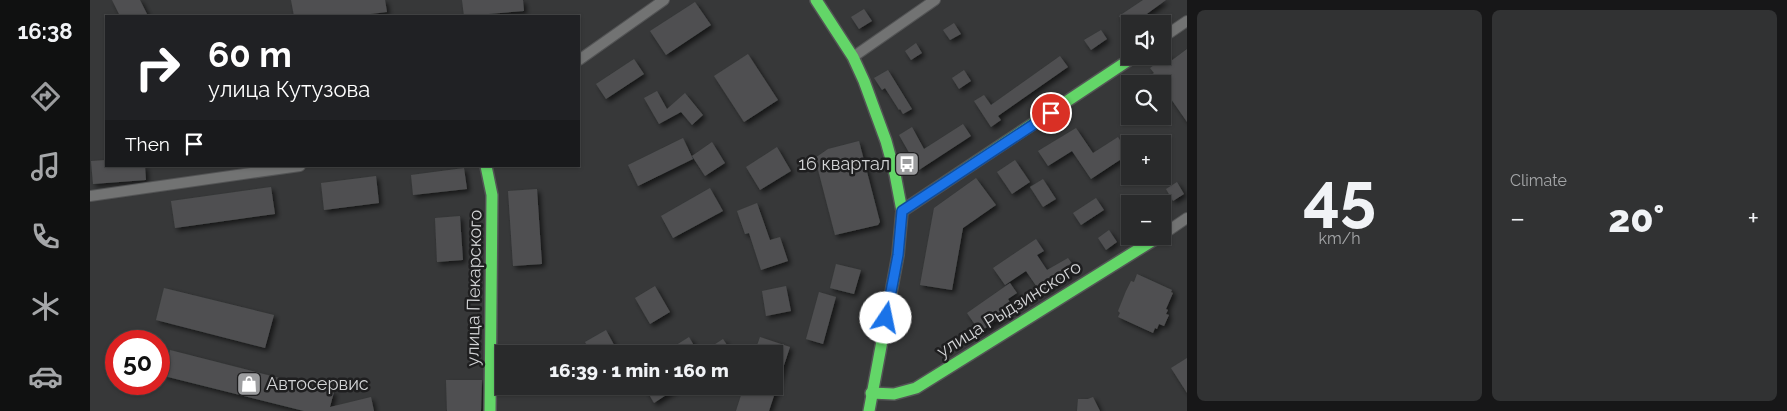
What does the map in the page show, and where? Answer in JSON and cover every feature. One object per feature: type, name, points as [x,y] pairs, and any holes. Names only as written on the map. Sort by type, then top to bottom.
[{"type":"street","points":[[580,59],[664,0]]},
{"type":"street","points":[[816,0],[854,57],[864,81],[886,141],[902,211],[898,255],[869,411]]},
{"type":"street","points":[[854,57],[935,0]]},
{"type":"street","points":[[1171,32],[1187,22]]},
{"type":"street","points":[[902,211],[1121,65]]},
{"type":"street","points":[[90,196],[293,167]]},
{"type":"street","name":"улица Пекарского","points":[[486,167],[492,195],[490,411]]},
{"type":"street","name":"улица Рыдзинского","points":[[1171,228],[1187,218]]},
{"type":"street","name":"улица Рыдзинского","points":[[871,393],[894,394],[916,388],[1145,245]]},
{"type":"building","points":[[112,0],[140,0],[148,15],[120,15]]},
{"type":"building","points":[[291,0],[385,0],[387,12],[362,15],[294,15]]},
{"type":"building","points":[[462,0],[523,0],[524,11],[464,15]]},
{"type":"building","points":[[1143,0],[1166,0],[1145,15],[1121,15],[1121,19],[1119,16]]},
{"type":"building","points":[[695,2],[711,25],[666,55],[650,31]]},
{"type":"building","points":[[864,9],[872,21],[859,29],[851,17]]},
{"type":"building","points":[[954,23],[961,34],[950,40],[943,30]]},
{"type":"building","points":[[1101,30],[1107,39],[1091,50],[1084,40]]},
{"type":"building","points":[[916,43],[922,53],[911,60],[905,51]]},
{"type":"building","points":[[1187,49],[1187,122],[1171,99],[1171,75],[1151,75],[1154,73],[1150,68],[1154,65],[1171,65],[1171,61]]},
{"type":"building","points":[[748,54],[778,100],[744,122],[714,76]]},
{"type":"building","points":[[1060,56],[1068,67],[998,116],[1001,120],[991,127],[974,101],[984,95],[991,105]]},
{"type":"building","points":[[634,59],[644,74],[606,99],[596,84]]},
{"type":"building","points":[[888,70],[912,109],[903,114],[885,88],[882,90],[874,78]]},
{"type":"building","points":[[964,70],[971,81],[959,89],[952,78]]},
{"type":"building","points":[[657,91],[667,109],[685,93],[703,115],[692,125],[681,112],[659,124],[644,98]]},
{"type":"building","points":[[963,124],[971,136],[919,170],[899,135],[912,127],[924,149]]},
{"type":"building","points":[[1076,128],[1093,153],[1118,137],[1121,142],[1121,159],[1091,179],[1072,151],[1048,166],[1038,151]]},
{"type":"building","points":[[683,138],[693,159],[638,186],[628,165]]},
{"type":"building","points":[[859,141],[880,222],[878,225],[835,235],[815,158],[828,149]]},
{"type":"building","points":[[712,142],[725,163],[705,176],[692,156]]},
{"type":"building","points":[[777,147],[791,171],[760,190],[746,167]]},
{"type":"building","points":[[105,160],[105,167],[145,167],[146,180],[93,184],[91,161]]},
{"type":"building","points":[[1015,160],[1030,182],[1012,194],[997,172]]},
{"type":"building","points":[[464,168],[467,189],[413,195],[411,175]]},
{"type":"building","points":[[376,176],[379,203],[324,210],[321,183]]},
{"type":"building","points":[[976,178],[996,205],[963,228],[952,290],[920,285],[934,208]]},
{"type":"building","points":[[1043,179],[1056,199],[1043,207],[1030,187]]},
{"type":"building","points":[[1177,182],[1184,194],[1173,201],[1166,189]]},
{"type":"building","points":[[271,187],[275,214],[175,228],[171,201]]},
{"type":"building","points":[[710,188],[723,211],[673,238],[661,216]]},
{"type":"building","points":[[537,189],[542,264],[513,266],[508,191]]},
{"type":"building","points":[[1096,198],[1104,210],[1081,225],[1073,213]]},
{"type":"building","points":[[757,203],[770,240],[780,237],[788,261],[761,270],[749,233],[745,234],[737,211]]},
{"type":"building","points":[[460,216],[463,260],[437,262],[435,218]]},
{"type":"building","points":[[1109,230],[1117,242],[1106,250],[1098,238]]},
{"type":"building","points":[[1036,239],[1044,251],[1037,255],[1047,270],[1068,258],[1076,269],[1041,293],[1026,271],[1005,285],[993,268]]},
{"type":"building","points":[[836,264],[861,270],[854,294],[830,288]]},
{"type":"building","points":[[1137,274],[1172,290],[1171,292],[1173,293],[1166,309],[1168,310],[1166,314],[1169,315],[1164,326],[1159,324],[1153,333],[1118,317],[1120,313],[1118,311],[1126,291],[1131,281],[1134,282]]},
{"type":"building","points":[[1010,283],[1017,293],[1008,299],[1014,308],[980,332],[967,313]]},
{"type":"building","points":[[655,286],[670,312],[650,324],[635,298]]},
{"type":"building","points":[[786,286],[791,311],[766,316],[762,291]]},
{"type":"building","points":[[164,288],[274,315],[265,348],[156,320]]},
{"type":"building","points":[[819,292],[836,297],[823,344],[806,339]]},
{"type":"building","points":[[606,330],[614,345],[587,345],[585,342]]},
{"type":"building","points":[[689,337],[694,345],[676,345]]},
{"type":"building","points":[[760,337],[790,347],[783,368],[783,345],[757,345]]},
{"type":"building","points":[[723,339],[727,345],[714,345]]},
{"type":"building","name":"Автосервис","points":[[170,350],[334,392],[330,407],[371,397],[374,411],[304,411],[170,378]]},
{"type":"building","points":[[1187,358],[1187,393],[1171,368]]},
{"type":"building","points":[[446,380],[482,380],[481,411],[447,411]]},
{"type":"building","points":[[649,395],[666,395],[654,403]]},
{"type":"building","points":[[741,395],[774,395],[769,411],[736,411]]},
{"type":"building","points":[[1093,397],[1100,411],[1077,411],[1078,399]]},
{"type":"traffic: fast","points":[[816,0],[853,57],[864,81],[886,141],[902,211],[898,255],[869,411]]},
{"type":"traffic: fast","points":[[902,211],[1121,65]]},
{"type":"traffic: fast","points":[[486,167],[492,195],[490,411]]},
{"type":"traffic: fast","points":[[871,393],[894,394],[916,388],[1146,245]]},
{"type":"place","name":"16 квартал","points":[[907,164]]},
{"type":"place","name":"Автосервис","points":[[249,384]]},
{"type":"route","points":[[886,318],[898,255],[902,211],[975,165],[1051,113]]}]
